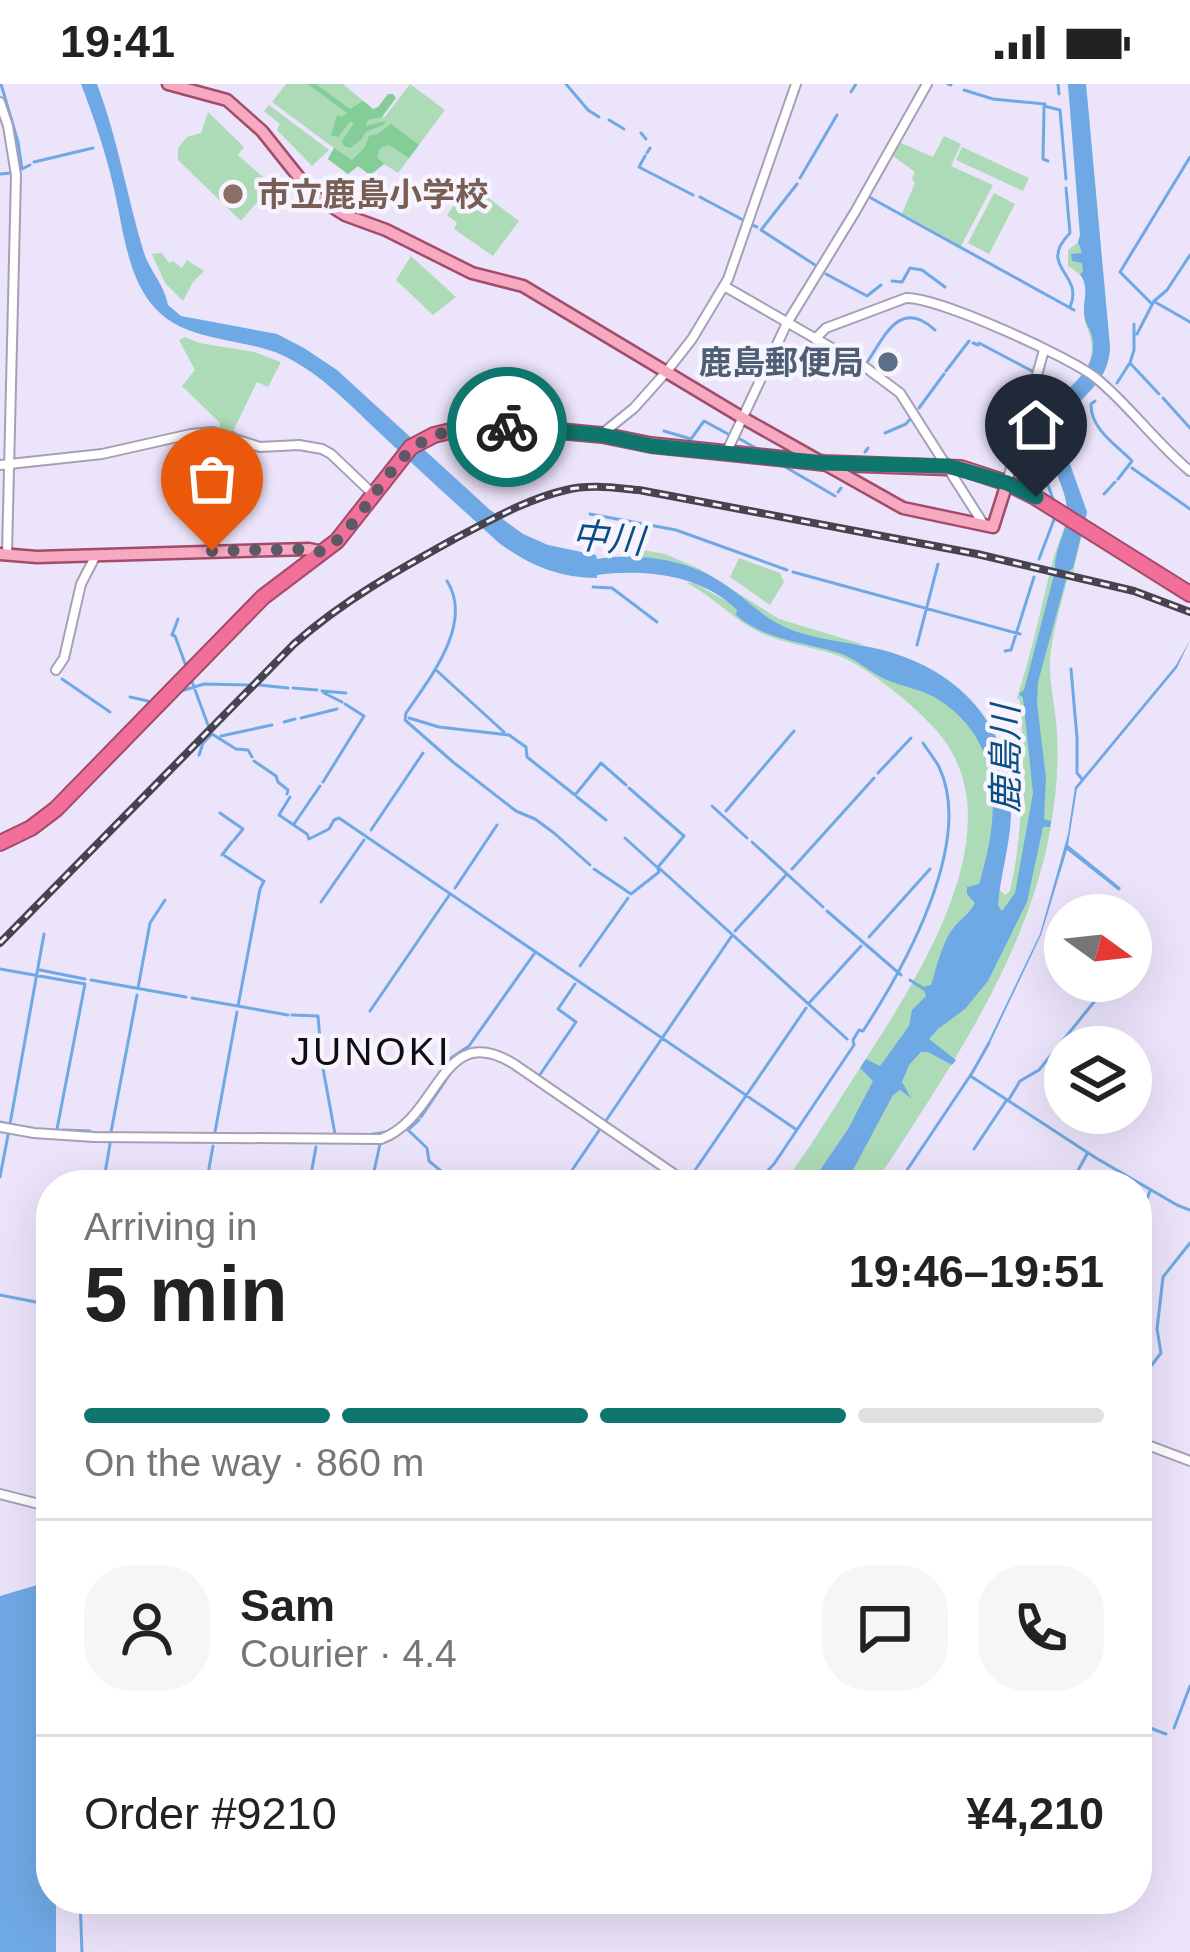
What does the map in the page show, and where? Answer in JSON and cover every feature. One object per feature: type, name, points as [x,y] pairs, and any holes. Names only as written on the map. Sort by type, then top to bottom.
[{"type":"highway","points":[[0,843],[56,809],[263,597],[345,533],[402,456],[421,440],[478,427],[602,435],[652,446],[824,463],[948,466],[1007,483],[1190,594]]},
{"type":"main road","points":[[168,84],[236,105],[313,195],[345,214],[472,273],[523,286],[742,418],[912,511],[993,527],[1007,483]]},
{"type":"main road","points":[[3,554],[322,552]]},
{"type":"street","points":[[602,435],[667,371],[724,286],[796,84]]},
{"type":"street","points":[[727,453],[788,323],[927,84]]},
{"type":"street","points":[[0,102],[16,175],[3,554]]},
{"type":"street","points":[[724,286],[884,379],[900,394],[984,526]]},
{"type":"street","points":[[815,339],[826,328],[912,298],[964,313],[1083,368],[1190,471]]},
{"type":"street","points":[[1007,483],[1044,350]]},
{"type":"street","points":[[5,465],[102,454],[205,432],[260,446],[322,449],[374,495]]},
{"type":"street","points":[[212,551],[232,437]]},
{"type":"street","points":[[56,670],[64,658],[80,584],[95,555]]},
{"type":"street","points":[[0,1127],[94,1137],[381,1139],[416,1116],[454,1062],[482,1050],[501,1055],[668,1170]]},
{"type":"street","points":[[1152,1447],[1190,1461]]},
{"type":"street","points":[[0,1494],[36,1504]]},
{"type":"green space","points":[[286,84],[343,84],[384,118],[410,84],[445,110],[398,173],[384,164],[370,175],[358,166],[348,174],[328,159],[334,148],[272,102]]},
{"type":"green space","points":[[308,84],[316,84],[350,109],[363,101],[373,109],[388,94],[396,98],[382,117],[368,120],[365,126],[386,121],[383,125],[366,132],[350,148],[342,141],[354,123],[338,137],[331,135],[337,115],[347,113]]},
{"type":"green space","points":[[1068,84],[1075,84],[1098,359],[1053,414],[1073,498],[1027,691],[1037,790],[1017,900],[985,927],[1005,752],[1011,803],[999,889],[1005,895],[1014,871],[1021,795],[1017,698],[1067,517],[1064,491],[1048,447],[1047,423],[1055,404],[1088,366],[1092,349],[1084,318],[1084,281],[1068,266],[1068,250],[1080,235]]},
{"type":"green space","points":[[1086,84],[1110,347],[1102,376],[1070,414],[1062,442],[1087,512],[1051,650],[1057,768],[1051,825],[1024,921],[955,1058],[884,1170],[845,1170],[894,1085],[1025,902],[1038,829],[1035,680],[1079,530],[1056,427],[1099,377]]},
{"type":"green space","points":[[269,105],[329,150],[312,166],[277,130],[280,124],[264,111]]},
{"type":"green space","points":[[208,112],[244,147],[238,155],[272,185],[241,221],[178,160],[178,148],[187,137],[201,133]]},
{"type":"green space","points":[[391,124],[419,145],[409,158],[389,145],[380,148],[377,157],[384,164],[370,175],[358,166],[348,174],[328,159],[334,148],[352,160],[369,136]]},
{"type":"green space","points":[[944,136],[961,144],[951,166],[993,185],[961,246],[902,213],[915,172],[893,156],[901,143],[933,157]]},
{"type":"green space","points":[[962,147],[1029,178],[1023,191],[956,160]]},
{"type":"green space","points":[[469,183],[519,221],[493,256],[454,229],[457,223],[447,215]]},
{"type":"green space","points":[[994,193],[1015,204],[989,254],[968,243]]},
{"type":"green space","points":[[162,253],[169,263],[182,268],[187,260],[204,271],[183,301],[165,283],[152,254]]},
{"type":"green space","points":[[411,256],[456,297],[433,315],[396,280]]},
{"type":"green space","points":[[185,337],[281,362],[268,387],[257,382],[232,433],[219,430],[220,423],[182,386],[195,370],[179,340]]},
{"type":"green space","points":[[643,550],[700,569],[779,619],[865,645],[789,633],[661,559],[623,555],[623,551]]},
{"type":"green space","points":[[739,558],[780,573],[784,582],[770,605],[730,577]]},
{"type":"green space","points":[[687,583],[728,602],[760,627],[872,655],[953,698],[996,758],[989,894],[945,962],[831,1170],[792,1170],[905,995],[950,904],[964,857],[968,812],[960,769],[936,730],[874,676],[834,654],[755,630]]},
{"type":"water","points":[[81,84],[97,84],[144,253],[168,305],[181,316],[277,334],[304,348],[337,370],[489,509],[523,534],[597,559],[648,558],[682,564],[713,577],[787,628],[893,653],[944,677],[965,694],[995,735],[1010,786],[1010,827],[998,906],[1002,911],[1015,893],[1033,793],[1019,694],[1024,690],[1067,515],[1047,446],[1046,425],[1057,402],[1083,374],[1093,351],[1084,313],[1082,263],[1072,261],[1071,254],[1082,253],[1068,84],[1086,84],[1110,347],[1102,376],[1070,414],[1062,442],[1087,512],[1038,682],[1046,778],[1044,819],[1051,821],[1050,827],[1043,827],[1027,902],[988,981],[965,1009],[929,1039],[956,1060],[952,1065],[921,1052],[902,1082],[911,1098],[900,1090],[893,1095],[853,1170],[820,1170],[873,1081],[860,1068],[866,1059],[880,1066],[909,1026],[912,1010],[926,996],[923,987],[931,985],[947,939],[975,903],[967,887],[979,884],[993,809],[992,784],[976,738],[961,718],[933,697],[887,680],[839,653],[759,630],[706,588],[671,577],[634,573],[583,577],[533,564],[499,543],[312,373],[266,349],[173,323],[145,295],[133,271]]},
{"type":"water","points":[[1190,640],[1177,668],[1077,789],[1068,845],[1121,888],[1119,891],[1067,850],[1051,894],[1075,787],[1176,665]]},
{"type":"water","points":[[1044,920],[1041,935],[989,1045],[987,1044]]},
{"type":"water","points":[[36,1585],[36,1914],[56,1914],[56,1952],[0,1952],[0,1596]]},
{"type":"waterway","points":[[1,84],[22,169],[30,165]]},
{"type":"waterway","points":[[566,84],[599,117]]},
{"type":"waterway","points":[[851,92],[856,84]]},
{"type":"waterway","points":[[1058,84],[1059,94]]},
{"type":"waterway","points":[[964,90],[1060,110],[1066,179]]},
{"type":"waterway","points":[[1044,108],[1043,159],[1048,161]]},
{"type":"waterway","points":[[800,178],[837,115]]},
{"type":"waterway","points":[[609,120],[624,129]]},
{"type":"waterway","points":[[641,133],[646,139]]},
{"type":"waterway","points":[[34,162],[93,148]]},
{"type":"waterway","points":[[647,153],[650,148]]},
{"type":"waterway","points":[[645,156],[639,167],[693,195]]},
{"type":"waterway","points":[[1152,304],[1120,272],[1190,157]]},
{"type":"waterway","points":[[0,174],[11,173]]},
{"type":"waterway","points":[[797,184],[761,230],[815,265]]},
{"type":"waterway","points":[[1066,188],[1070,233],[1058,255],[1072,286],[1070,307]]},
{"type":"waterway","points":[[700,197],[745,221]]},
{"type":"waterway","points":[[871,198],[1074,310]]},
{"type":"waterway","points":[[752,225],[757,227]]},
{"type":"waterway","points":[[1137,334],[1154,301],[1190,255]]},
{"type":"waterway","points":[[892,281],[902,282],[910,268],[922,270],[945,287]]},
{"type":"waterway","points":[[826,274],[867,296],[881,285]]},
{"type":"waterway","points":[[1155,302],[1190,322]]},
{"type":"waterway","points":[[868,361],[888,331],[903,319],[923,321],[935,330]]},
{"type":"waterway","points":[[1134,324],[1130,363],[1159,394]]},
{"type":"waterway","points":[[946,371],[969,341]]},
{"type":"waterway","points":[[973,343],[1032,371]]},
{"type":"waterway","points":[[1117,383],[1129,364]]},
{"type":"waterway","points":[[919,408],[944,374]]},
{"type":"waterway","points":[[1041,376],[1059,385],[1047,398],[1036,426],[1039,456],[1054,502]]},
{"type":"waterway","points":[[1163,398],[1190,428]]},
{"type":"waterway","points":[[1095,401],[1092,413],[1099,428],[1132,461],[1118,479]]},
{"type":"waterway","points":[[885,433],[911,418]]},
{"type":"waterway","points":[[664,431],[691,439],[704,421],[728,434]]},
{"type":"waterway","points":[[740,439],[759,450]]},
{"type":"waterway","points":[[865,452],[868,448]]},
{"type":"waterway","points":[[782,465],[835,496]]},
{"type":"waterway","points":[[1132,468],[1190,509]]},
{"type":"waterway","points":[[1104,494],[1115,482]]},
{"type":"waterway","points":[[838,492],[841,488]]},
{"type":"waterway","name":"中川","points":[[590,514],[676,530],[787,570]]},
{"type":"waterway","points":[[1039,559],[1055,517]]},
{"type":"waterway","points":[[917,645],[938,564]]},
{"type":"waterway","points":[[793,572],[1020,634]]},
{"type":"waterway","points":[[1005,651],[1011,650],[1034,577]]},
{"type":"waterway","points":[[447,581],[454,597],[452,632],[405,720],[590,865]]},
{"type":"waterway","points":[[593,587],[612,588],[657,622]]},
{"type":"waterway","points":[[178,619],[172,635],[186,666]]},
{"type":"waterway","points":[[1071,669],[1077,773],[1082,779]]},
{"type":"waterway","points":[[436,670],[504,732]]},
{"type":"waterway","points":[[62,679],[110,712]]},
{"type":"waterway","points":[[191,679],[208,725]]},
{"type":"waterway","points":[[178,692],[204,684],[249,685]]},
{"type":"waterway","points":[[259,685],[288,688]]},
{"type":"waterway","points":[[293,688],[317,690]]},
{"type":"waterway","points":[[322,691],[346,693]]},
{"type":"waterway","points":[[324,693],[342,702]]},
{"type":"waterway","points":[[130,697],[148,701]]},
{"type":"waterway","points":[[323,782],[364,716],[345,704]]},
{"type":"waterway","points":[[301,718],[337,709]]},
{"type":"waterway","points":[[409,718],[439,727],[509,735],[526,747],[527,757],[575,795],[601,763],[626,785]]},
{"type":"waterway","points":[[284,722],[295,719]]},
{"type":"waterway","points":[[221,736],[272,725]]},
{"type":"waterway","points":[[726,811],[794,731]]},
{"type":"waterway","points":[[199,755],[212,734],[236,749],[248,750],[252,757]]},
{"type":"waterway","points":[[878,773],[911,738]]},
{"type":"waterway","points":[[768,1170],[880,1005],[930,904],[942,867],[948,797],[939,767],[923,743]]},
{"type":"waterway","points":[[371,830],[423,753]]},
{"type":"waterway","points":[[254,761],[276,776],[287,794]]},
{"type":"waterway","points":[[792,869],[874,778]]},
{"type":"waterway","points":[[294,824],[320,786]]},
{"type":"waterway","points":[[629,788],[684,836],[658,867],[847,1039]]},
{"type":"waterway","points":[[290,797],[279,815],[309,839],[339,818],[797,1130]]},
{"type":"waterway","points":[[577,797],[606,820]]},
{"type":"waterway","points":[[712,806],[747,838]]},
{"type":"waterway","points":[[220,813],[243,829],[234,840]]},
{"type":"waterway","points":[[455,888],[497,825]]},
{"type":"waterway","points":[[625,838],[659,869]]},
{"type":"waterway","points":[[321,902],[364,840]]},
{"type":"waterway","points":[[222,855],[232,842]]},
{"type":"waterway","points":[[752,842],[823,907]]},
{"type":"waterway","points":[[225,856],[262,880]]},
{"type":"waterway","points":[[594,869],[631,894],[658,869]]},
{"type":"waterway","points":[[869,937],[930,869]]},
{"type":"waterway","points":[[735,931],[786,875]]},
{"type":"waterway","points":[[238,1006],[264,881]]},
{"type":"waterway","points":[[370,1011],[450,894]]},
{"type":"waterway","points":[[580,966],[628,898]]},
{"type":"waterway","points":[[138,988],[150,923],[165,900]]},
{"type":"waterway","points":[[827,911],[901,975]]},
{"type":"waterway","points":[[0,1122],[10,1124],[44,934]]},
{"type":"waterway","points":[[605,1122],[731,937]]},
{"type":"waterway","points":[[810,1002],[861,946]]},
{"type":"waterway","points":[[441,1072],[469,1046],[534,954]]},
{"type":"waterway","points":[[0,969],[85,984],[57,1129],[61,1131]]},
{"type":"waterway","points":[[40,970],[85,979]]},
{"type":"waterway","points":[[91,980],[186,997]]},
{"type":"waterway","points":[[910,980],[924,989]]},
{"type":"waterway","points":[[539,1076],[576,1022],[558,1009],[575,984]]},
{"type":"waterway","points":[[111,1132],[137,995]]},
{"type":"waterway","points":[[192,998],[288,1015]]},
{"type":"waterway","points":[[1008,1101],[1020,1081],[1039,1070],[1094,1002]]},
{"type":"waterway","points":[[695,1170],[806,1008]]},
{"type":"waterway","points":[[215,1132],[237,1012]]},
{"type":"waterway","points":[[292,1015],[318,1016],[335,1134]]},
{"type":"waterway","points":[[907,1170],[989,1043]]},
{"type":"waterway","points":[[421,1117],[452,1071]]},
{"type":"waterway","points":[[972,1077],[1117,1170]]},
{"type":"waterway","points":[[974,1149],[1006,1101]]},
{"type":"waterway","points":[[419,1120],[408,1130],[427,1148],[429,1161],[440,1170]]},
{"type":"waterway","points":[[10,1124],[26,1128]]},
{"type":"waterway","points":[[572,1170],[600,1129]]},
{"type":"waterway","points":[[63,1130],[90,1131]]},
{"type":"waterway","points":[[367,1135],[387,1132]]},
{"type":"waterway","points":[[88,1133],[112,1133]]},
{"type":"waterway","points":[[0,1177],[8,1135]]},
{"type":"waterway","points":[[106,1170],[110,1144]]},
{"type":"waterway","points":[[374,1170],[380,1144]]},
{"type":"waterway","points":[[209,1170],[213,1146]]},
{"type":"waterway","points":[[312,1170],[316,1147]]},
{"type":"waterway","points":[[1078,1170],[1087,1154]]},
{"type":"waterway","points":[[1152,1190],[1190,1210]]},
{"type":"waterway","points":[[1152,1365],[1161,1353],[1157,1329],[1163,1277],[1190,1243]]},
{"type":"waterway","points":[[0,1295],[36,1302]]},
{"type":"waterway","points":[[1174,1728],[1190,1686]]},
{"type":"waterway","points":[[1152,1729],[1166,1734]]},
{"type":"waterway","points":[[81,1914],[82,1952]]},
{"type":"railway","points":[[0,943],[313,628],[434,550],[510,511],[566,490],[639,490],[977,554],[1134,591],[1190,612]]},
{"type":"way so far","points":[[212,551],[322,552],[345,533],[401,458],[421,440],[478,427],[507,427]]},
{"type":"place","name":"市立鹿島小学校","points":[[233,194]]},
{"type":"place","name":"鹿島郵便局","points":[[888,362]]},
{"type":"district","name":"JUNOKI","points":[[371,1051]]},
{"type":"route","points":[[507,427],[824,463],[948,466],[1036,497]]},
{"type":"water label","name":"鹿島川","points":[[1005,759]]}]
